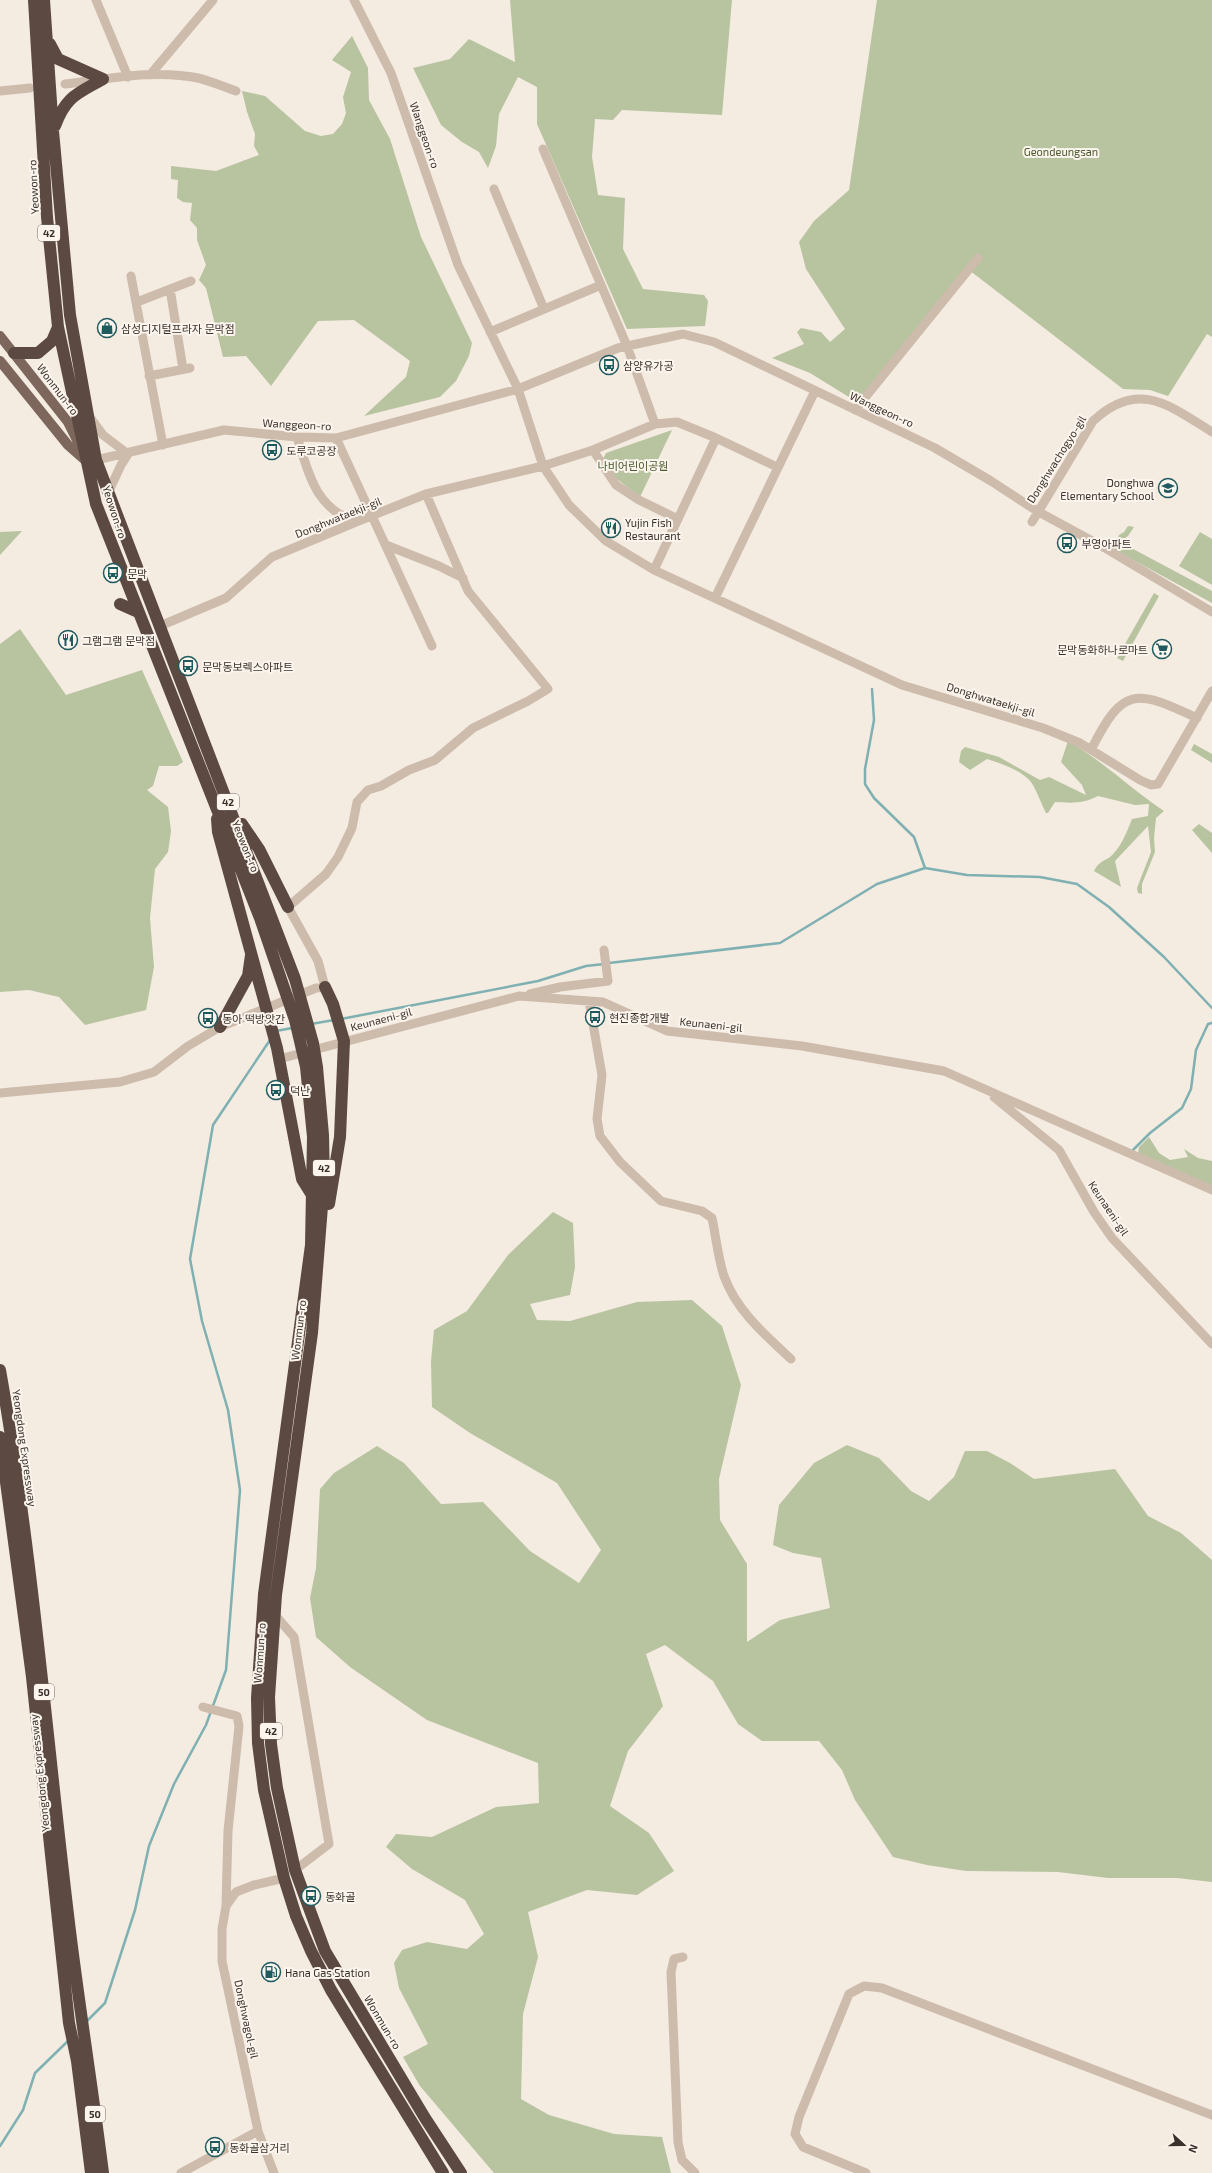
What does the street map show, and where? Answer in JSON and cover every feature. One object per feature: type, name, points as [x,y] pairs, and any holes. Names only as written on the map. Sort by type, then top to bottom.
[{"type":"highway","name":"Yeowon-ro","points":[[34,0],[47,217],[58,327],[92,461],[108,493],[229,804],[295,979],[313,1043],[314,1092]]},
{"type":"highway","name":"Yeowon-ro","points":[[44,0],[48,40],[53,131],[70,315],[87,413],[96,504],[260,918],[282,980],[314,1092]]},
{"type":"highway","points":[[48,40],[58,59],[103,79]]},
{"type":"highway","points":[[53,131],[61,110],[68,100],[103,79]]},
{"type":"highway","points":[[14,353],[38,353],[52,341],[58,327]]},
{"type":"highway","points":[[120,604],[138,612]]},
{"type":"highway","points":[[147,632],[160,626]]},
{"type":"highway","points":[[229,804],[258,849],[288,907]]},
{"type":"highway","points":[[216,807],[218,832],[252,950],[278,1053],[302,1178],[313,1196]]},
{"type":"highway","points":[[220,1027],[248,976],[252,950]]},
{"type":"highway","points":[[320,1246],[340,1137],[343,1036],[334,1004],[325,987]]},
{"type":"highway","name":"Wonmun-ro","points":[[314,1092],[313,1196],[310,1244],[301,1326],[264,1594],[257,1698],[258,1743],[264,1790],[284,1878],[296,1916],[331,1990],[444,2173]]},
{"type":"highway","name":"Wonmun-ro","points":[[314,1092],[324,1135],[324,1174],[320,1246],[312,1333],[275,1615],[269,1697],[271,1744],[278,1796],[296,1870],[325,1951],[425,2118],[461,2173]]},
{"type":"highway","name":"Yeongdong Expressway","points":[[0,1370],[12,1438],[42,1676],[70,1933],[88,2054],[103,2173]]},
{"type":"highway","name":"Yeongdong Expressway","points":[[0,1437],[32,1677],[69,2023],[77,2061],[91,2173]]},
{"type":"highway","points":[[284,1878],[296,1870]]},
{"type":"main road","name":"Wonmun-ro","points":[[0,336],[68,422],[92,461]]},
{"type":"main road","points":[[0,361],[68,445],[92,461]]},
{"type":"street","points":[[96,0],[128,77]]},
{"type":"street","points":[[150,76],[213,0]]},
{"type":"street","name":"Wanggeon-ro","points":[[354,0],[390,73],[458,265],[518,389]]},
{"type":"street","points":[[65,84],[103,79],[150,76],[198,78],[236,91]]},
{"type":"street","points":[[0,91],[30,88]]},
{"type":"street","points":[[543,149],[627,346],[655,424]]},
{"type":"street","points":[[494,190],[544,309]]},
{"type":"street","points":[[855,410],[978,258]]},
{"type":"street","points":[[131,276],[163,445]]},
{"type":"street","points":[[137,302],[191,281]]},
{"type":"street","points":[[490,332],[601,285]]},
{"type":"street","points":[[149,376],[187,369],[170,289]]},
{"type":"street","name":"Wanggeon-ro","points":[[92,461],[128,454],[224,430],[297,437],[336,438],[518,389],[618,348],[683,334],[714,342],[935,448],[991,480],[1037,511],[1105,548],[1212,612]]},
{"type":"street","name":"Donghwataekji-gil","points":[[518,389],[542,466],[569,506],[606,541],[654,570],[902,685],[1043,728],[1091,750],[1140,780],[1151,785],[1158,784],[1212,691]]},
{"type":"street","points":[[715,598],[814,391]]},
{"type":"street","name":"Donghwachogyo-gil","points":[[1032,522],[1037,511],[1093,421],[1107,408],[1120,401],[1150,400],[1166,404],[1212,432]]},
{"type":"street","points":[[87,413],[103,435],[128,454],[115,476],[108,493]]},
{"type":"street","name":"Donghwataekji-gil","points":[[160,626],[226,598],[272,557],[356,522],[426,494],[542,466],[593,450],[655,424],[677,422],[716,438],[777,467]]},
{"type":"street","points":[[297,437],[309,475],[326,504],[340,517],[356,522]]},
{"type":"street","points":[[336,438],[432,646]]},
{"type":"street","points":[[654,570],[716,438]]},
{"type":"street","points":[[593,450],[616,484],[639,500],[678,519]]},
{"type":"street","points":[[0,1093],[120,1082],[154,1072],[188,1046],[220,1027],[316,988],[325,987],[318,961],[288,907],[326,874],[338,857],[352,828],[357,802],[368,790],[381,786],[409,770],[435,760],[473,728],[528,702],[548,689],[468,591],[426,494]]},
{"type":"street","points":[[386,545],[439,566],[463,578]]},
{"type":"street","points":[[1091,750],[1104,723],[1115,709],[1128,699],[1147,699],[1168,705],[1197,718]]},
{"type":"street","points":[[519,996],[560,987],[608,981],[605,953]]},
{"type":"street","name":"Keunaeni-gil","points":[[278,1053],[343,1036],[519,996],[603,1002],[667,1031],[802,1046],[944,1071],[1212,1190]]},
{"type":"street","points":[[589,1001],[602,1076],[597,1119],[600,1136],[620,1162],[661,1201],[702,1211],[712,1218],[724,1276],[742,1309],[761,1331],[791,1359]]},
{"type":"street","name":"Keunaeni-gil","points":[[984,1089],[1059,1150],[1094,1212],[1112,1238],[1212,1344]]},
{"type":"street","points":[[275,1615],[294,1637],[329,1844],[296,1870]]},
{"type":"street","name":"Donghwagol-gil","points":[[205,1707],[238,1716],[228,1831],[226,1906],[222,1929],[222,1961],[258,2131],[274,2173]]},
{"type":"street","points":[[226,1906],[236,1892],[254,1885],[284,1878]]},
{"type":"street","points":[[683,1957],[674,1959],[671,1972],[678,2142],[682,2160],[695,2173]]},
{"type":"street","points":[[866,2173],[803,2147],[795,2134],[799,2117],[849,1994],[864,1986],[882,1988],[1212,2115]]},
{"type":"street","points":[[181,2173],[258,2131]]},
{"type":"green space","points":[[510,0],[732,0],[722,115],[622,110],[613,120],[595,119],[592,157],[598,195],[625,198],[623,249],[643,289],[704,295],[708,301],[705,326],[627,329],[537,124],[537,87],[518,77],[499,114],[496,146],[488,168],[479,152],[462,142],[441,125],[413,68],[450,59],[469,39],[515,62]]},
{"type":"green space","name":"Geondeungsan","points":[[877,0],[1212,0],[1212,337],[1207,334],[1168,396],[1150,390],[1123,389],[969,270],[857,402],[810,373],[772,358],[804,344],[797,332],[801,328],[821,332],[830,342],[845,329],[806,269],[799,242],[814,221],[849,190]]},
{"type":"green space","points":[[352,36],[368,68],[369,100],[390,139],[421,237],[472,343],[469,356],[456,381],[440,397],[364,416],[406,377],[410,361],[354,320],[318,321],[271,386],[246,356],[223,357],[206,288],[199,280],[206,265],[197,240],[197,228],[190,220],[192,203],[183,202],[177,198],[178,180],[171,179],[171,166],[216,171],[259,155],[254,146],[255,134],[247,112],[242,91],[265,96],[305,131],[321,136],[333,134],[342,124],[346,113],[343,97],[351,72],[332,60]]},
{"type":"green space","name":"나비어린이공원","points":[[672,430],[640,497],[613,476],[603,459],[606,453]]},
{"type":"green space","points":[[1128,526],[1134,527],[1128,536],[1120,542],[1212,591],[1212,603],[1115,550],[1115,544],[1119,535],[1124,532]]},
{"type":"green space","points":[[22,531],[0,555],[0,532]]},
{"type":"green space","points":[[1200,532],[1212,539],[1212,585],[1179,566]]},
{"type":"green space","points":[[1154,593],[1159,596],[1123,661],[1117,658]]},
{"type":"green space","points":[[20,629],[66,695],[142,670],[183,762],[177,766],[159,766],[153,786],[147,790],[168,807],[171,831],[168,852],[155,869],[150,918],[154,967],[146,1010],[85,1025],[59,997],[29,990],[0,992],[0,644]]},
{"type":"green space","points":[[1068,741],[1093,757],[1164,811],[1156,818],[1154,838],[1155,852],[1142,884],[1142,894],[1138,893],[1137,888],[1151,852],[1148,826],[1115,861],[1121,887],[1094,871],[1099,864],[1111,856],[1120,845],[1132,819],[1148,816],[1149,804],[1135,805],[1098,796],[1082,802],[1055,802],[1048,813],[1046,813],[1031,782],[1023,774],[1005,765],[987,759],[970,770],[959,762],[961,751],[965,747],[999,757],[1040,780],[1049,777],[1086,795],[1082,785],[1061,762]]},
{"type":"green space","points":[[1194,744],[1212,754],[1212,763],[1191,750]]},
{"type":"green space","points":[[1199,824],[1212,833],[1212,853],[1192,830]]},
{"type":"green space","points":[[1149,1137],[1159,1153],[1170,1160],[1188,1157],[1184,1149],[1198,1158],[1212,1161],[1212,1188],[1138,1153],[1139,1147]]},
{"type":"green space","points":[[553,1212],[573,1223],[575,1267],[570,1295],[530,1304],[537,1320],[570,1321],[637,1302],[692,1300],[722,1326],[741,1385],[719,1479],[720,1520],[747,1564],[747,1642],[780,1620],[830,1608],[821,1558],[793,1553],[773,1545],[779,1505],[814,1463],[847,1445],[879,1458],[911,1491],[929,1501],[954,1477],[965,1451],[987,1451],[1010,1463],[1034,1479],[1115,1469],[1148,1516],[1181,1533],[1212,1560],[1212,1882],[1177,1878],[1108,1878],[1058,1872],[966,1871],[927,1865],[893,1857],[855,1800],[842,1770],[819,1741],[762,1741],[738,1724],[713,1681],[665,1645],[646,1654],[663,1706],[628,1751],[610,1806],[649,1833],[674,1871],[637,1895],[587,1890],[528,1912],[538,1957],[523,2014],[521,2099],[549,2115],[614,2134],[662,2137],[671,2173],[494,2173],[420,2086],[403,2057],[428,2044],[399,1988],[394,1963],[402,1950],[427,1942],[467,1949],[484,1934],[465,1900],[412,1869],[386,1847],[396,1834],[432,1837],[496,1807],[539,1803],[538,1763],[427,1720],[350,1667],[316,1637],[310,1598],[316,1568],[320,1489],[334,1473],[377,1446],[404,1463],[441,1504],[483,1502],[530,1551],[579,1583],[601,1550],[557,1483],[470,1433],[432,1407],[431,1361],[434,1330],[467,1311],[508,1255]]},
{"type":"waterway","points":[[872,689],[874,720],[865,769],[865,784],[874,798],[914,837],[925,868]]},
{"type":"waterway","points":[[609,963],[780,943],[877,884],[925,868],[967,875],[1040,877],[1077,884],[1109,907],[1164,957],[1212,1008]]},
{"type":"waterway","points":[[341,1019],[538,981],[586,966],[604,964]]},
{"type":"waterway","points":[[311,1024],[334,1020]]},
{"type":"waterway","points":[[1133,1150],[1150,1133],[1182,1108],[1191,1089],[1196,1050],[1208,1024],[1212,1023]]},
{"type":"waterway","points":[[276,1031],[292,1028]]},
{"type":"waterway","points":[[86,2022],[105,2003],[135,1910],[149,1846],[174,1784],[206,1725],[226,1670],[240,1490],[228,1410],[202,1321],[190,1259],[213,1125],[270,1040]]},
{"type":"waterway","points":[[0,2146],[23,2110],[35,2073],[69,2040]]},
{"type":"place","name":"삼성디지털프라자 문막점","points":[[107,328]]},
{"type":"place","name":"삼양유가공","points":[[609,365]]},
{"type":"place","name":"도루코공장","points":[[272,450]]},
{"type":"place","name":"Donghwa Elementary School","points":[[1168,488]]},
{"type":"place","name":"Yujin Fish Restaurant","points":[[611,528]]},
{"type":"place","name":"부영아파트","points":[[1067,543]]},
{"type":"place","name":"문막","points":[[113,573]]},
{"type":"place","name":"그램그램 문막점","points":[[68,640]]},
{"type":"place","name":"문막동화하나로마트","points":[[1162,649]]},
{"type":"place","name":"문막동보렉스아파트","points":[[188,666]]},
{"type":"place","name":"현진종합개발","points":[[595,1017]]},
{"type":"place","name":"동아 떡방앗간","points":[[208,1018]]},
{"type":"place","name":"덕난","points":[[276,1090]]},
{"type":"place","name":"동화골","points":[[311,1896]]},
{"type":"place","name":"Hana Gas Station","points":[[271,1972]]},
{"type":"place","name":"동화골삼거리","points":[[215,2147]]}]
